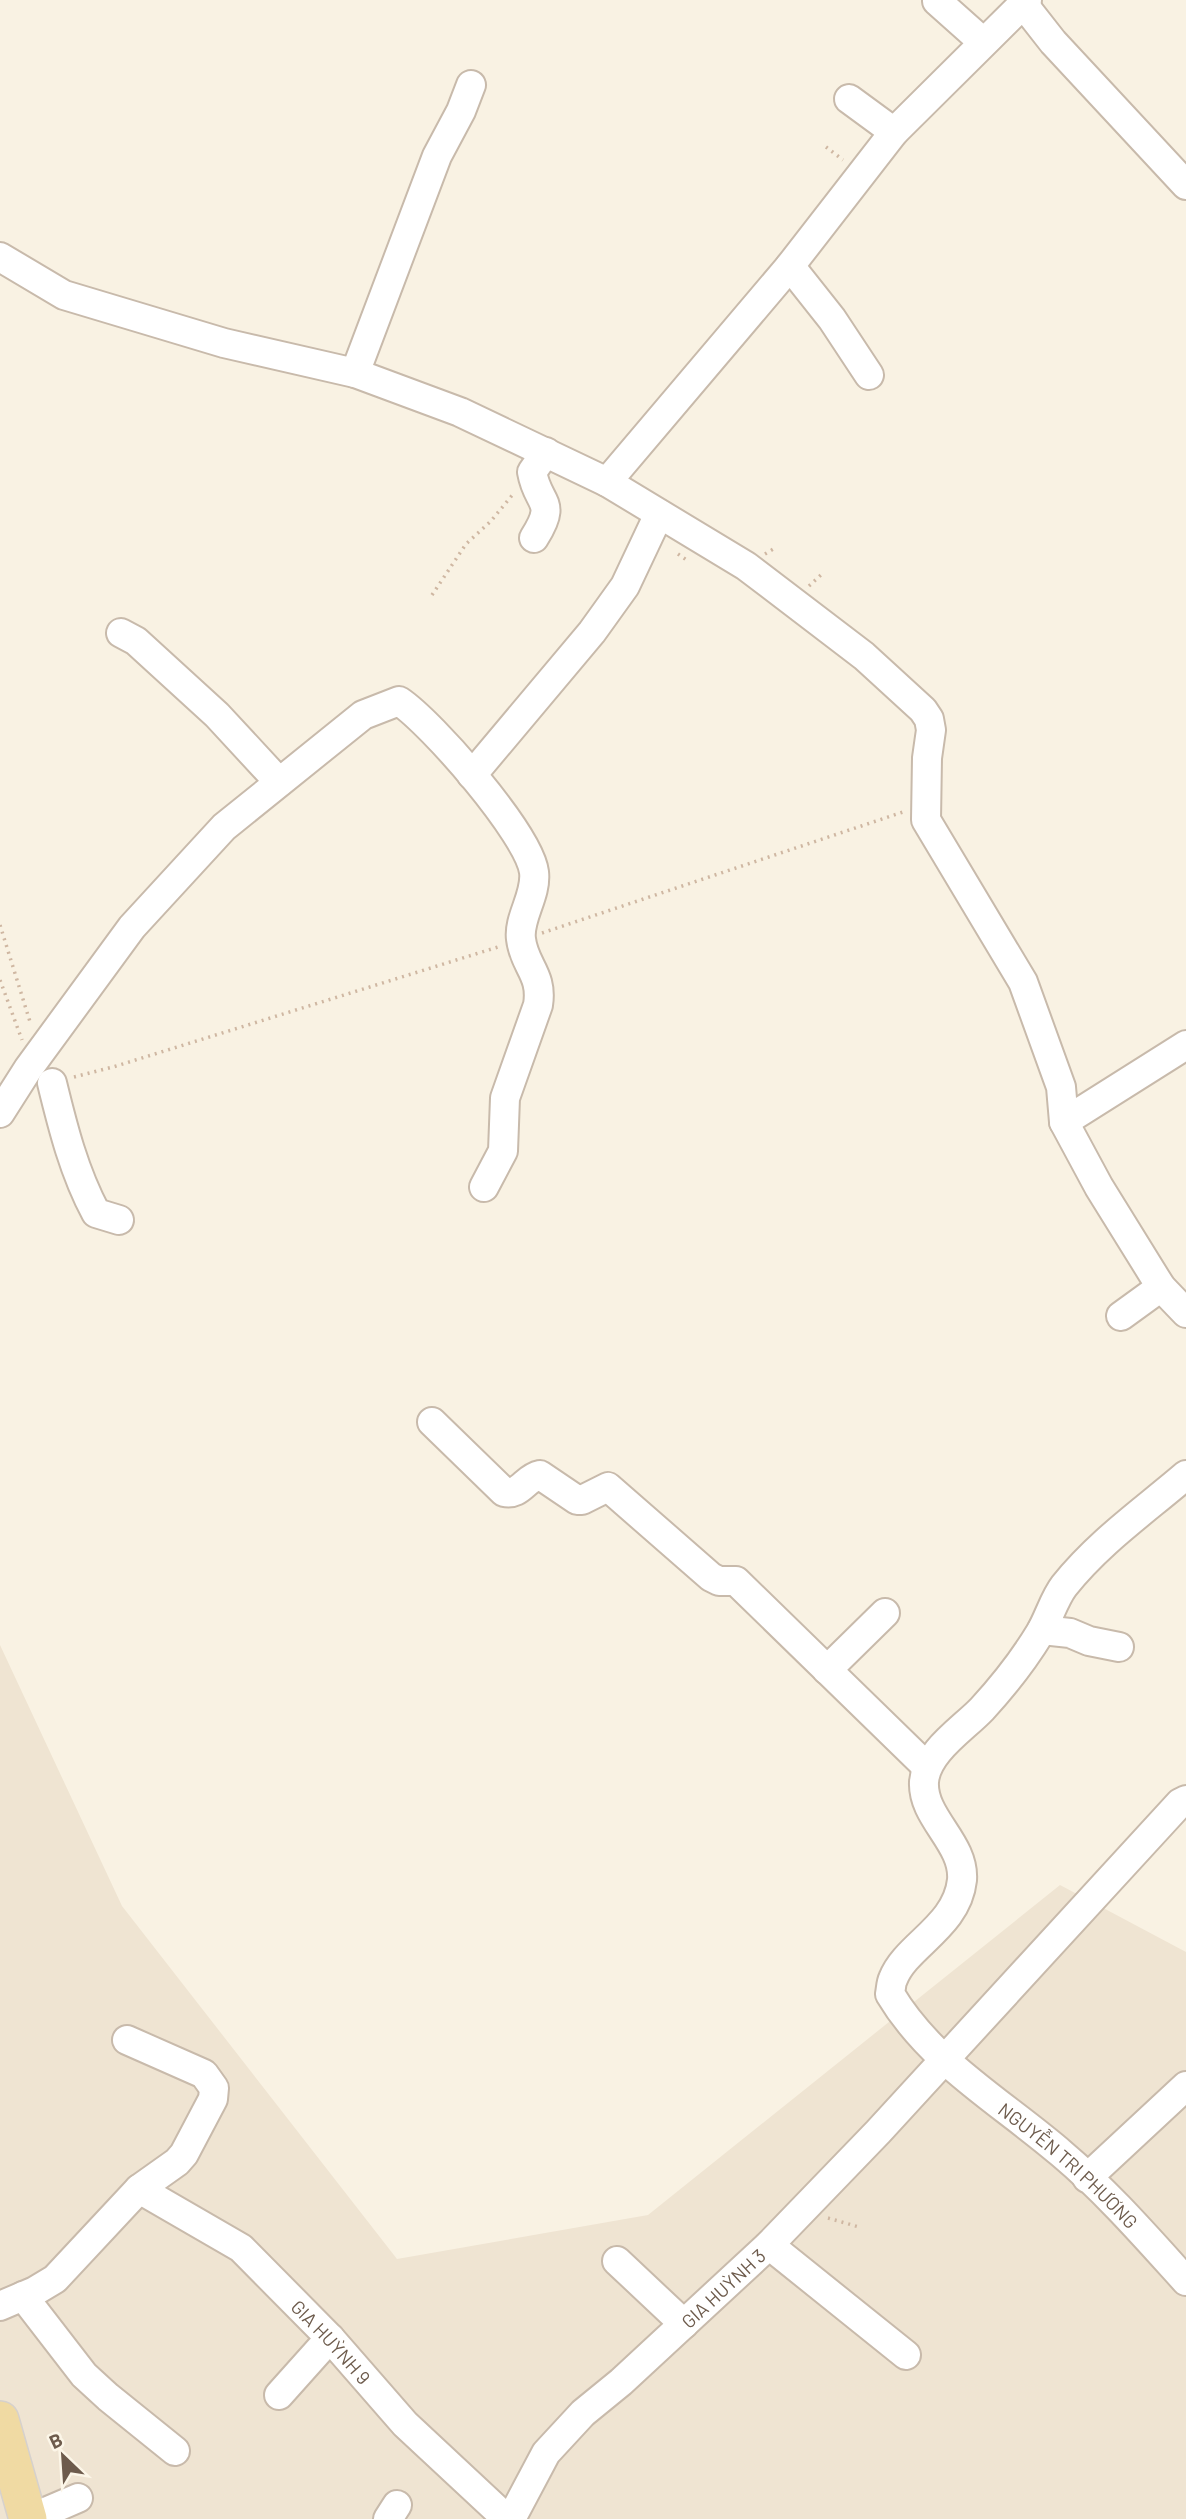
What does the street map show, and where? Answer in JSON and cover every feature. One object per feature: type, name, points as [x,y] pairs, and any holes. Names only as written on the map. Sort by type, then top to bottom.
[{"type":"main road","points":[[0,2420],[28,2519]]},
{"type":"street","points":[[937,1],[983,42]]},
{"type":"street","points":[[607,482],[790,266],[894,132],[1025,3],[1052,42],[1186,185]]},
{"type":"street","points":[[355,373],[437,156],[461,111],[471,85]]},
{"type":"street","points":[[849,99],[894,132]]},
{"type":"street","points":[[0,257],[64,295],[224,343],[355,373],[460,412],[539,462],[607,482],[746,566],[874,650],[929,719],[931,730],[927,758],[926,820],[1023,982],[1061,1087],[1064,1122],[1099,1186],[1161,1287],[1186,1312]]},
{"type":"street","points":[[790,266],[832,319],[869,374]]},
{"type":"street","points":[[534,538],[544,522],[546,511],[544,499],[534,482],[539,462]]},
{"type":"street","points":[[472,775],[592,632],[625,586],[659,514]]},
{"type":"street","points":[[121,633],[136,641],[217,715],[279,782]]},
{"type":"street","points":[[0,1113],[38,1066],[132,927],[225,827],[363,715],[399,701],[428,725],[472,775],[527,849],[534,867],[535,882],[525,951],[540,991],[538,1005],[505,1098],[503,1151],[484,1187]]},
{"type":"street","points":[[1064,1122],[1186,1045]]},
{"type":"street","points":[[38,1066],[87,1196],[96,1213],[119,1220]]},
{"type":"street","points":[[1121,1316],[1161,1287]]},
{"type":"street","points":[[432,1422],[504,1492],[511,1494],[534,1475],[540,1475],[577,1500],[608,1487],[710,1577],[719,1581],[736,1581],[927,1767],[1017,1670],[1042,1630],[1063,1587],[1115,1532],[1186,1475]]},
{"type":"street","points":[[827,1670],[885,1613]]},
{"type":"street","points":[[1042,1630],[1070,1633],[1089,1641],[1119,1647]]},
{"type":"street","name":"NGUYỄN TRI PHƯƠNG","points":[[927,1767],[924,1784],[928,1802],[957,1854],[962,1879],[954,1903],[939,1927],[893,1977],[890,1994],[897,2007],[943,2060],[1064,2155],[1140,2230],[1186,2281]]},
{"type":"street","name":"GIA HUỲNH 3","points":[[509,2519],[546,2453],[583,2413],[621,2382],[769,2245],[1180,1803],[1186,1800]]},
{"type":"street","points":[[127,2040],[204,2074],[214,2088],[213,2099],[184,2154],[177,2162],[139,2189],[55,2278],[12,2301],[84,2375],[175,2451]]},
{"type":"street","points":[[1087,2178],[1186,2086]]},
{"type":"street","name":"GIA HUỲNH 9","points":[[139,2189],[241,2248],[330,2338],[405,2424],[509,2519]]},
{"type":"street","points":[[769,2245],[906,2355]]},
{"type":"street","points":[[617,2261],[684,2324]]},
{"type":"street","points":[[279,2395],[330,2338]]},
{"type":"street","points":[[28,2519],[78,2498]]},
{"type":"path","points":[[432,595],[466,544],[492,521],[539,462]]},
{"type":"path","points":[[38,1066],[113,1067],[525,951],[925,804]]},
{"type":"path","points":[[0,925],[38,1066]]},
{"type":"path","points":[[0,980],[25,1049],[38,1066]]},
{"type":"path","points":[[811,2201],[826,2217],[859,2227]]},
{"type":"shaded area","points":[[0,1645],[122,1906],[397,2259],[648,2215],[1060,1885],[1186,1952],[1186,2519],[0,2519]]}]
